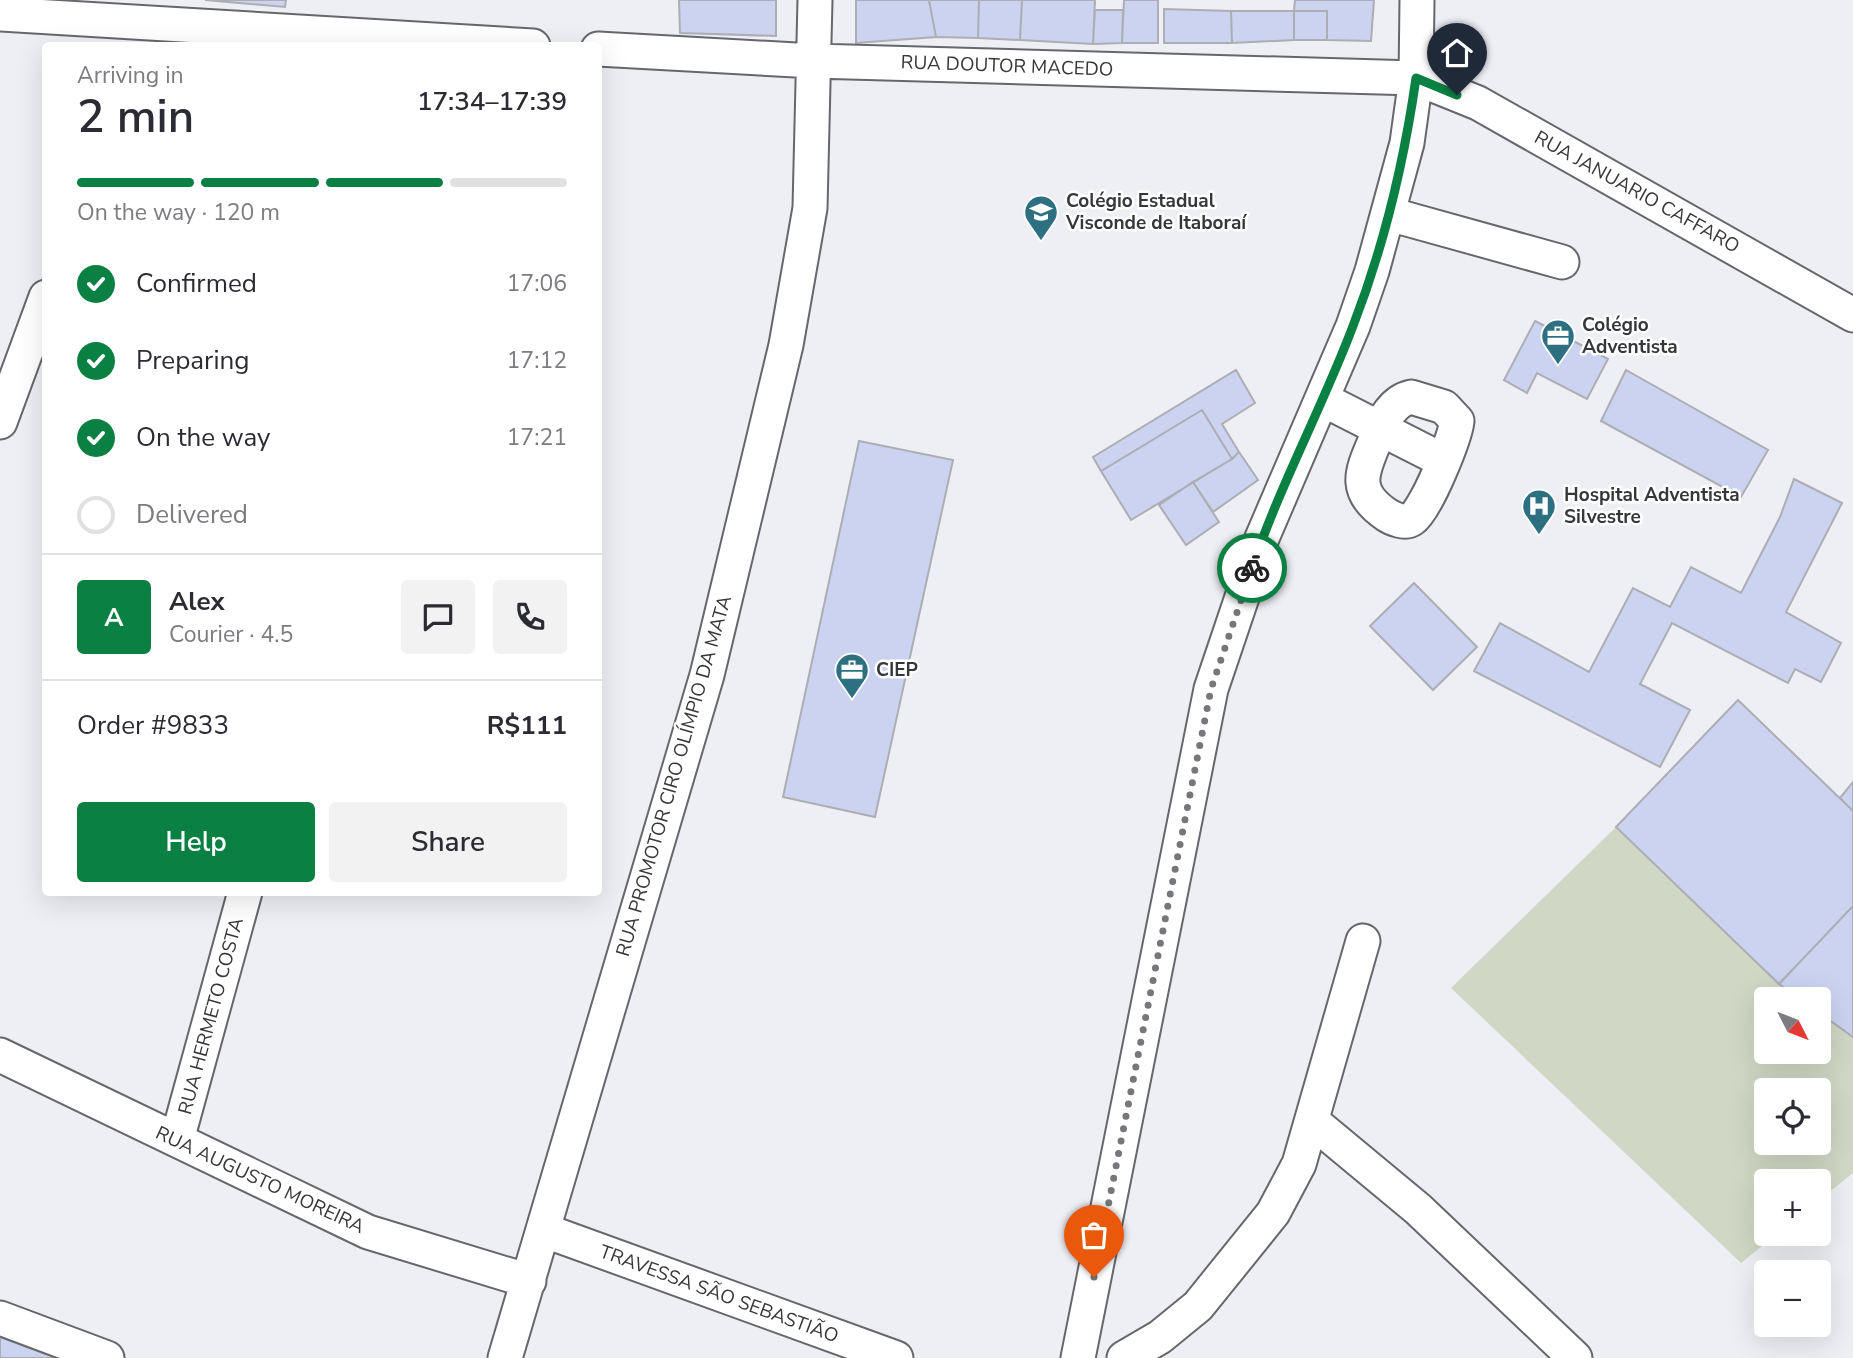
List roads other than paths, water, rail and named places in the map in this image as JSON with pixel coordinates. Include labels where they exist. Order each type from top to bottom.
[{"type":"street","name":"RUA PROMOTOR CIRO OLÍMPIO DA MATA","points":[[505,1358],[707,676],[786,345],[810,208],[815,0]]},
{"type":"street","points":[[1078,1358],[1211,689],[1262,538],[1353,327],[1389,214],[1407,143],[1416,78],[1417,0]]},
{"type":"street","points":[[0,14],[447,42]]},
{"type":"street","name":"RUA DOUTOR MACEDO","points":[[602,49],[814,61],[1416,78]]},
{"type":"street","name":"RUA JANUARIO CAFFARO","points":[[1416,78],[1478,103],[1853,315]]},
{"type":"street","points":[[1389,214],[1562,262]]},
{"type":"street","points":[[0,422],[42,308]]},
{"type":"street","points":[[1411,397],[1444,407],[1457,421],[1444,461],[1420,510],[1412,519],[1403,521],[1390,517],[1370,503],[1363,493],[1365,466],[1380,428],[1394,405],[1411,397]]},
{"type":"street","points":[[1322,399],[1444,461]]},
{"type":"street","name":"RUA HERMETO COSTA","points":[[177,1140],[245,896]]},
{"type":"street","points":[[1124,1358],[1160,1337],[1198,1306],[1273,1213],[1299,1164],[1363,941]]},
{"type":"street","name":"RUA AUGUSTO MOREIRA","points":[[0,1055],[368,1232],[529,1281]]},
{"type":"street","points":[[1312,1121],[1418,1209],[1575,1358]]},
{"type":"street","name":"TRAVESSA SÃO SEBASTIÃO","points":[[543,1230],[896,1358]]},
{"type":"street","points":[[0,1318],[107,1358]]},
{"type":"place","name":"Colégio Estadual Visconde de Itaboraí","points":[[1041,242]]},
{"type":"place","name":"Colégio Adventista","points":[[1558,366]]},
{"type":"place","name":"Hospital Adventista Silvestre","points":[[1539,536]]},
{"type":"place","name":"CIEP","points":[[852,700]]}]
